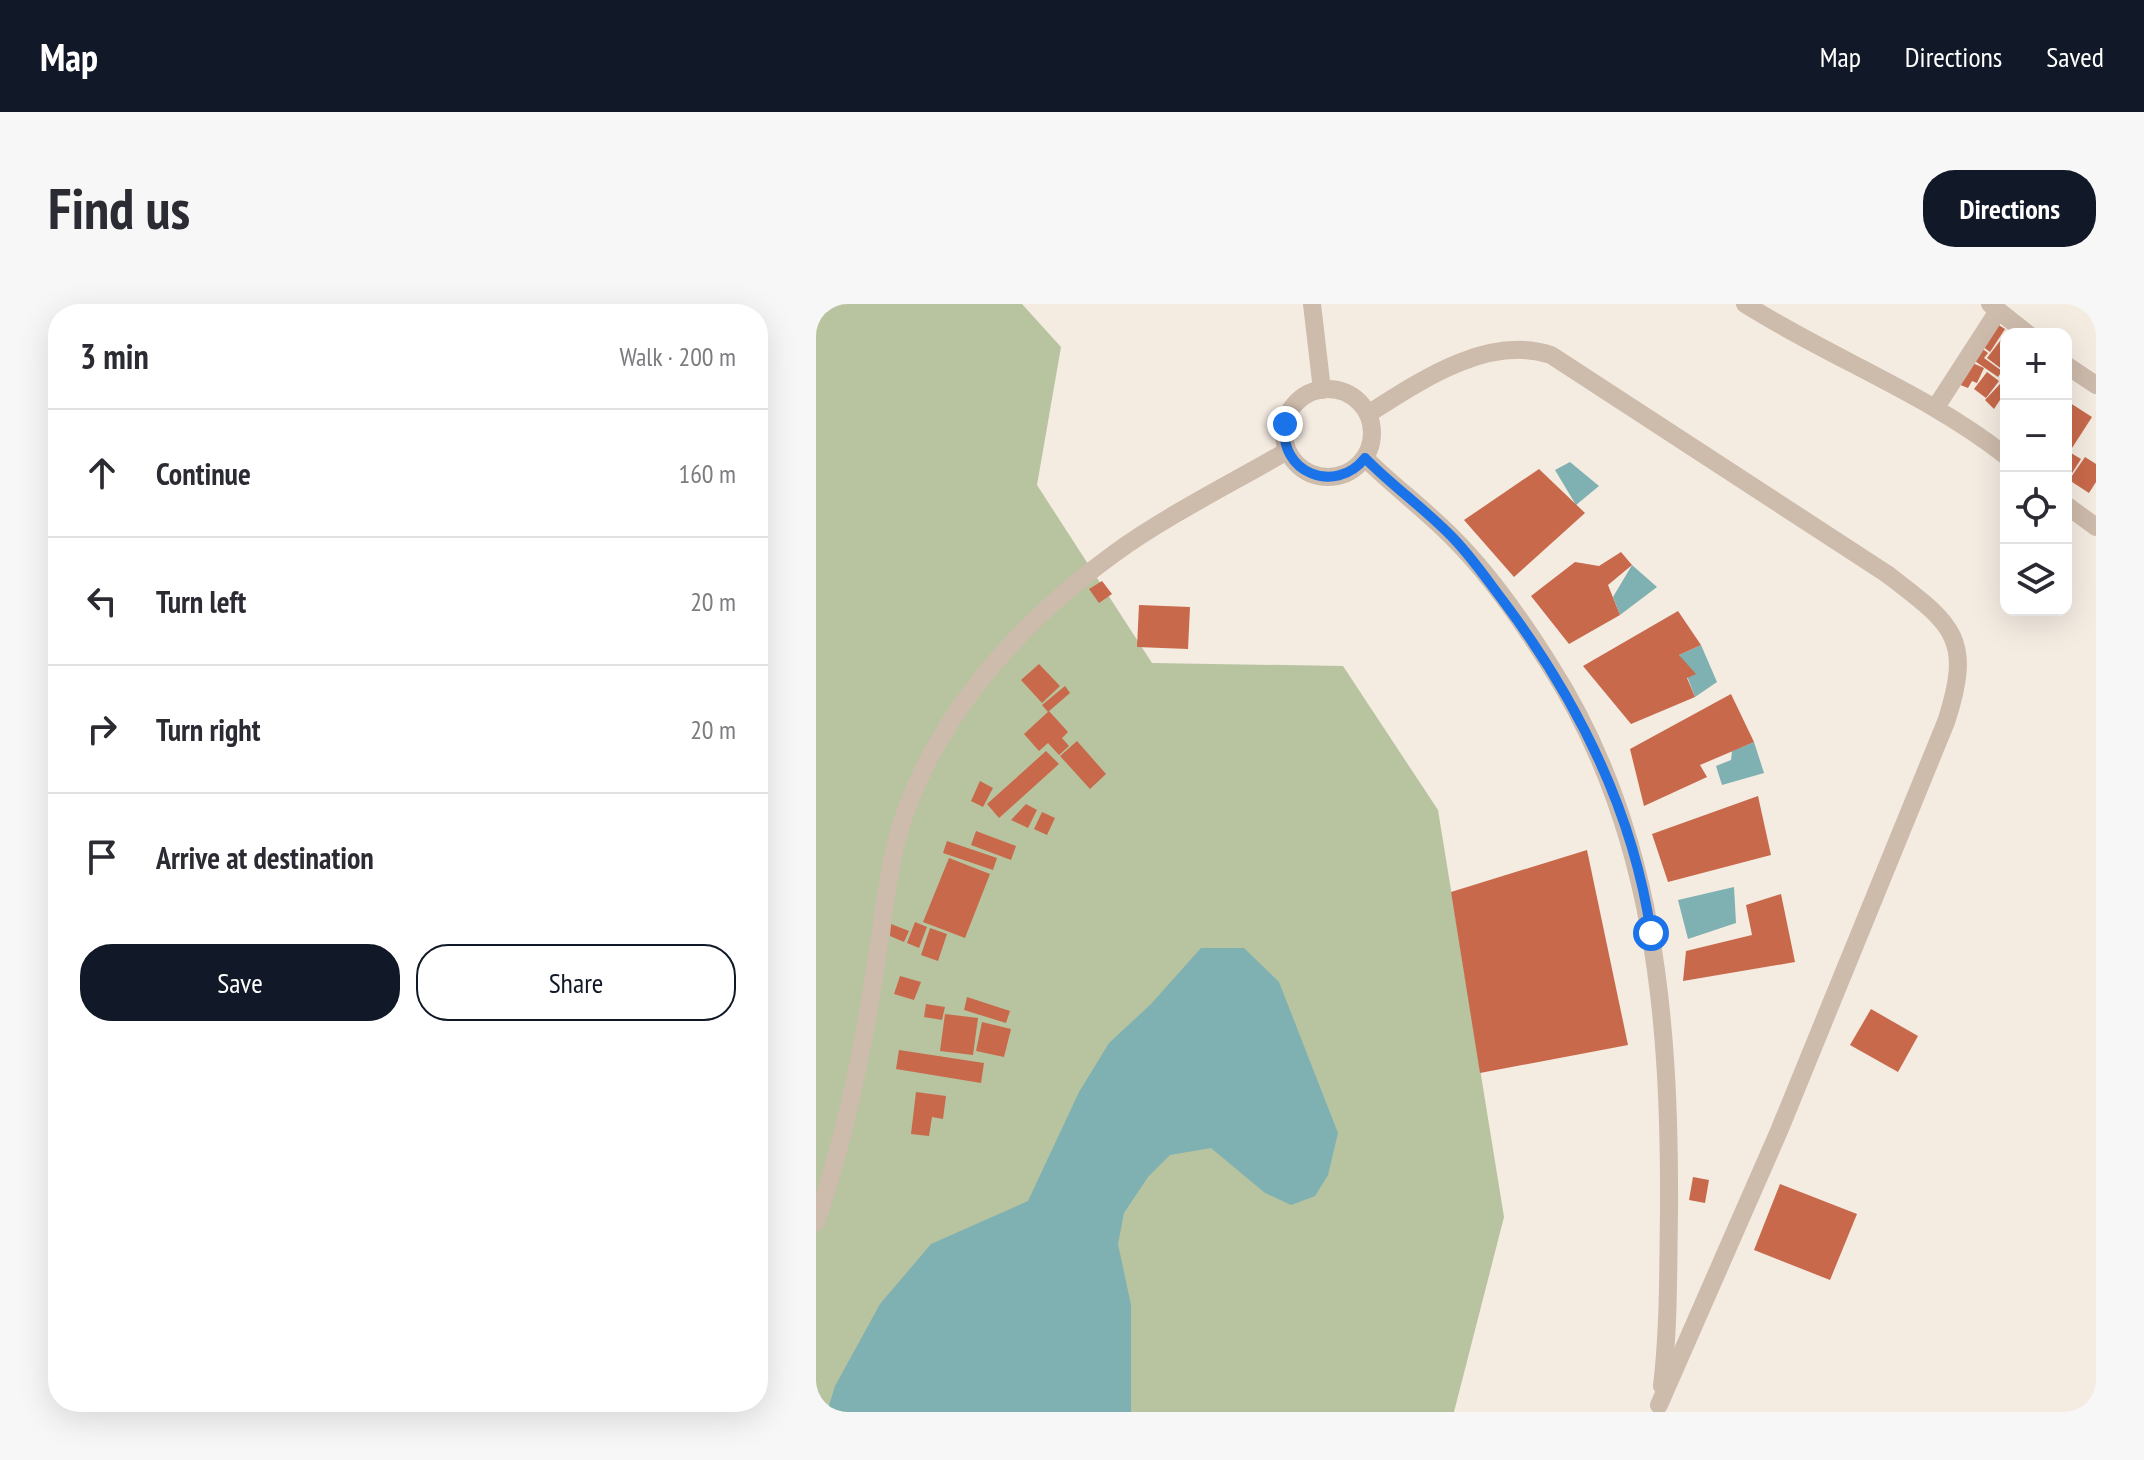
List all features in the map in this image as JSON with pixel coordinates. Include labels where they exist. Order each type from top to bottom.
[{"type":"street","points":[[1312,304],[1322,390]]},
{"type":"street","points":[[1745,304],[1818,348],[1936,407],[2000,452]]},
{"type":"street","points":[[1936,407],[1994,308],[2020,328]]},
{"type":"street","points":[[1368,414],[1441,373],[1503,349],[1531,349],[1551,355],[1887,574],[1930,608],[1948,627],[1957,647],[1960,666],[1946,722],[1761,1172],[1658,1408]]},
{"type":"street","points":[[2072,369],[2096,385]]},
{"type":"street","points":[[1322,390],[1349,395],[1368,414],[1372,438],[1365,458],[1347,473],[1324,478],[1303,470],[1287,451],[1284,427],[1292,408],[1302,397],[1322,390]]},
{"type":"street","points":[[816,1222],[844,1134],[896,843],[914,791],[943,734],[999,658],[1062,595],[1118,551],[1287,451]]},
{"type":"street","points":[[1365,458],[1456,541],[1531,636],[1572,702],[1615,794],[1627,828],[1647,905],[1665,1032],[1669,1295],[1658,1408]]},
{"type":"street","points":[[2072,509],[2096,527]]},
{"type":"green space","points":[[816,304],[1022,304],[1061,347],[1037,485],[1152,663],[1343,666],[1438,810],[1504,1217],[1454,1412],[816,1412]]},
{"type":"water","points":[[1570,462],[1599,486],[1576,505],[1555,470]]},
{"type":"water","points":[[1632,565],[1657,587],[1620,615],[1613,597]]},
{"type":"water","points":[[1701,645],[1717,682],[1695,697],[1679,655]]},
{"type":"water","points":[[1754,742],[1764,773],[1722,785],[1716,766],[1731,760],[1732,751]]},
{"type":"water","points":[[1734,887],[1736,923],[1688,939],[1678,900]]},
{"type":"water","points":[[1201,948],[1244,948],[1279,982],[1338,1133],[1328,1175],[1315,1196],[1291,1205],[1265,1193],[1211,1148],[1170,1155],[1148,1177],[1124,1213],[1118,1244],[1131,1305],[1131,1412],[827,1412],[835,1386],[880,1304],[931,1244],[1028,1201],[1079,1092],[1109,1043],[1151,1004]]},
{"type":"building","points":[[1997,324],[2003,328],[2000,328],[2000,337],[1990,352],[1982,346]]},
{"type":"building","points":[[2000,341],[2000,368],[1987,358]]},
{"type":"building","points":[[1980,347],[1988,353],[1984,358],[2000,370],[2000,374],[1998,377],[1972,359]]},
{"type":"building","points":[[1968,361],[1984,368],[1977,383],[1972,381],[1968,388],[1958,384]]},
{"type":"building","points":[[1987,372],[1999,381],[1986,398],[1974,389]]},
{"type":"building","points":[[2000,384],[2000,400],[1994,409],[1985,400]]},
{"type":"building","points":[[2072,404],[2092,417],[2072,448]]},
{"type":"building","points":[[2072,454],[2081,459],[2072,473]]},
{"type":"building","points":[[2085,457],[2096,464],[2096,482],[2089,493],[2072,482],[2072,476]]},
{"type":"building","points":[[1539,469],[1585,513],[1514,577],[1464,520]]},
{"type":"building","points":[[1621,552],[1632,565],[1608,585],[1620,615],[1569,644],[1531,596],[1575,562],[1599,566]]},
{"type":"building","points":[[1102,581],[1112,594],[1099,603],[1089,589]]},
{"type":"building","points":[[1139,605],[1190,607],[1188,649],[1137,647]]},
{"type":"building","points":[[1678,611],[1701,645],[1679,655],[1696,674],[1687,678],[1695,697],[1631,724],[1583,666]]},
{"type":"building","points":[[1039,664],[1060,686],[1042,703],[1021,680]]},
{"type":"building","points":[[1065,686],[1070,693],[1048,712],[1042,705]]},
{"type":"building","points":[[1731,694],[1754,742],[1700,765],[1707,777],[1644,806],[1630,749]]},
{"type":"building","points":[[1049,711],[1068,732],[1062,738],[1069,746],[1059,755],[1048,743],[1039,751],[1024,734]]},
{"type":"building","points":[[1077,741],[1106,774],[1090,789],[1060,756]]},
{"type":"building","points":[[1046,751],[1059,764],[999,818],[987,804]]},
{"type":"building","points":[[980,781],[993,788],[983,807],[971,801]]},
{"type":"building","points":[[1758,796],[1771,855],[1668,882],[1652,834]]},
{"type":"building","points":[[1026,804],[1037,810],[1028,828],[1011,820]]},
{"type":"building","points":[[1042,812],[1055,818],[1047,835],[1034,829]]},
{"type":"building","points":[[976,831],[1016,846],[1011,860],[971,845]]},
{"type":"building","points":[[947,841],[997,858],[993,870],[943,853]]},
{"type":"building","points":[[1587,850],[1628,1045],[1480,1073],[1451,892]]},
{"type":"building","points":[[949,858],[990,874],[965,938],[923,922]]},
{"type":"building","points":[[1781,894],[1795,962],[1683,981],[1686,951],[1752,935],[1746,905]]},
{"type":"building","points":[[915,922],[927,927],[919,948],[907,943]]},
{"type":"building","points":[[891,924],[909,931],[904,942],[890,936]]},
{"type":"building","points":[[930,928],[947,934],[938,961],[921,955]]},
{"type":"building","points":[[900,976],[921,982],[914,1000],[894,994]]},
{"type":"building","points":[[967,997],[1010,1011],[1006,1023],[964,1010]]},
{"type":"building","points":[[926,1004],[945,1007],[942,1020],[924,1017]]},
{"type":"building","points":[[1871,1009],[1918,1036],[1898,1072],[1850,1045]]},
{"type":"building","points":[[945,1014],[978,1018],[973,1055],[940,1051]]},
{"type":"building","points":[[982,1022],[1011,1029],[1004,1057],[976,1051]]},
{"type":"building","points":[[899,1050],[984,1063],[981,1083],[896,1069]]},
{"type":"building","points":[[916,1092],[946,1096],[943,1119],[932,1117],[929,1136],[911,1134]]},
{"type":"building","points":[[1693,1177],[1709,1180],[1705,1203],[1689,1200]]},
{"type":"building","points":[[1780,1184],[1857,1214],[1830,1280],[1754,1250]]},
{"type":"route","points":[[1285,424],[1284,439],[1288,453],[1297,466],[1315,476],[1338,476],[1353,470],[1365,458],[1456,541],[1531,636],[1572,702],[1615,794],[1642,881],[1651,933]]}]
